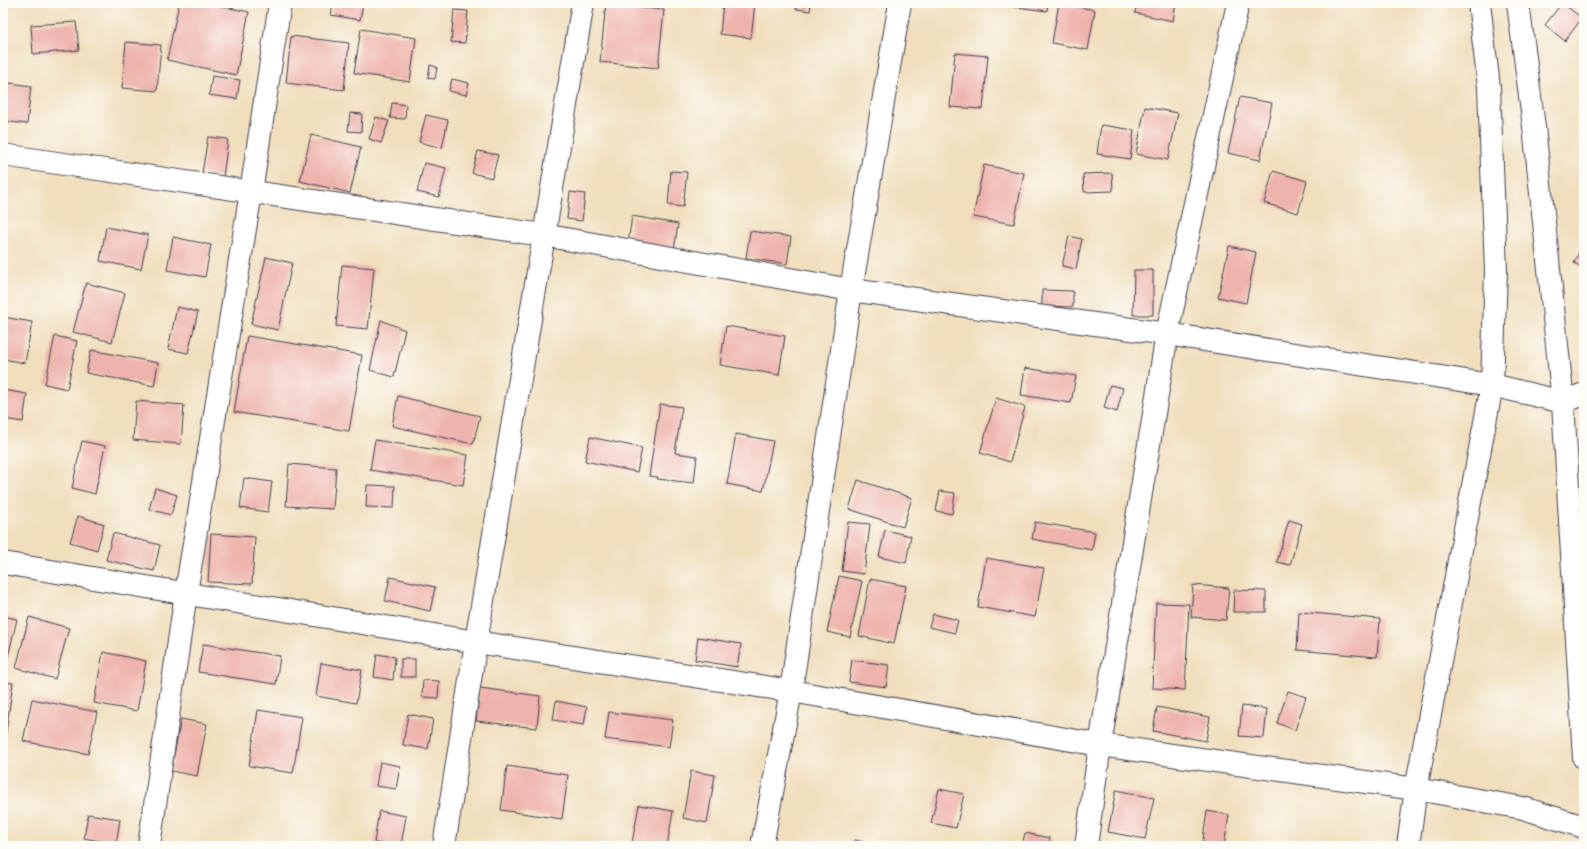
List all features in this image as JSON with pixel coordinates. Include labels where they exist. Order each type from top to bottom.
[{"type":"street","points":[[148,846],[186,593],[280,3]]},
{"type":"street","points":[[444,846],[543,235],[583,3]]},
{"type":"street","points":[[762,846],[791,690],[851,290],[900,3]]},
{"type":"street","points":[[1086,846],[1100,745],[1167,334],[1238,3]]},
{"type":"street","points":[[1408,846],[1416,789],[1492,385],[1496,271],[1489,87],[1479,3]]},
{"type":"street","points":[[1518,3],[1534,127],[1563,402],[1584,758]]},
{"type":"street","points":[[3,155],[543,235],[851,290],[1167,334],[1492,385],[1563,402],[1584,394]]},
{"type":"street","points":[[3,563],[476,642],[791,690],[1100,745],[1416,789],[1523,808],[1584,827]]},
{"type":"building","points":[[179,3],[206,3],[249,12],[236,75],[167,60]]},
{"type":"building","points":[[333,3],[363,4],[360,20],[331,15]]},
{"type":"building","points":[[723,3],[755,3],[751,38],[720,34]]},
{"type":"building","points":[[797,3],[811,3],[810,11],[796,9]]},
{"type":"building","points":[[986,3],[1048,3],[1047,11]]},
{"type":"building","points":[[1059,3],[1095,10],[1088,50],[1052,43]]},
{"type":"building","points":[[1137,3],[1176,3],[1173,21],[1135,13]]},
{"type":"building","points":[[1562,3],[1582,18],[1565,41],[1545,25]]},
{"type":"building","points":[[606,4],[664,10],[658,68],[600,62]]},
{"type":"building","points":[[454,10],[468,11],[465,43],[451,42]]},
{"type":"building","points":[[76,22],[79,50],[33,54],[31,25]]},
{"type":"building","points":[[361,29],[416,38],[410,82],[354,73]]},
{"type":"building","points":[[291,36],[349,43],[344,90],[286,83]]},
{"type":"building","points":[[126,42],[161,45],[157,91],[122,88]]},
{"type":"building","points":[[955,53],[988,56],[983,109],[950,107]]},
{"type":"building","points":[[430,65],[437,67],[435,79],[428,78]]},
{"type":"building","points":[[212,76],[240,80],[237,99],[209,95]]},
{"type":"building","points":[[452,79],[469,83],[466,95],[449,91]]},
{"type":"building","points":[[3,82],[31,86],[27,124],[3,121]]},
{"type":"building","points":[[1240,97],[1272,103],[1260,160],[1228,153]]},
{"type":"building","points":[[392,103],[406,105],[405,119],[390,118]]},
{"type":"building","points":[[1145,107],[1178,113],[1168,160],[1136,154]]},
{"type":"building","points":[[350,113],[362,114],[361,132],[348,131]]},
{"type":"building","points":[[426,115],[448,120],[442,148],[419,142]]},
{"type":"building","points":[[376,117],[389,121],[381,143],[369,139]]},
{"type":"building","points":[[1101,125],[1134,130],[1130,159],[1097,154]]},
{"type":"building","points":[[311,135],[361,147],[350,193],[300,181]]},
{"type":"building","points":[[208,137],[228,139],[223,177],[202,173]]},
{"type":"building","points":[[478,151],[498,155],[492,178],[472,173]]},
{"type":"building","points":[[424,163],[446,168],[439,197],[417,192]]},
{"type":"building","points":[[984,165],[1024,173],[1014,224],[973,217]]},
{"type":"building","points":[[671,171],[687,172],[683,207],[668,205]]},
{"type":"building","points":[[1273,171],[1307,181],[1298,213],[1264,203]]},
{"type":"building","points":[[1112,173],[1113,191],[1084,192],[1083,174]]},
{"type":"building","points":[[570,192],[585,194],[582,221],[567,219]]},
{"type":"building","points":[[632,216],[678,224],[674,251],[628,244]]},
{"type":"building","points":[[106,227],[148,235],[141,269],[100,261]]},
{"type":"building","points":[[750,231],[791,237],[787,264],[746,258]]},
{"type":"building","points":[[1069,236],[1082,239],[1076,269],[1062,266]]},
{"type":"building","points":[[173,237],[211,245],[205,277],[167,270]]},
{"type":"building","points":[[1584,243],[1584,268],[1574,263]]},
{"type":"building","points":[[1229,246],[1256,252],[1246,303],[1218,297]]},
{"type":"building","points":[[266,257],[292,263],[278,330],[251,324]]},
{"type":"building","points":[[342,265],[374,268],[368,329],[336,326]]},
{"type":"building","points":[[1134,270],[1153,270],[1153,315],[1133,315]]},
{"type":"building","points":[[86,283],[125,293],[112,342],[73,332]]},
{"type":"building","points":[[1042,290],[1073,291],[1073,307],[1042,306]]},
{"type":"building","points":[[177,307],[198,312],[188,353],[168,349]]},
{"type":"building","points":[[3,317],[32,322],[25,363],[3,359]]},
{"type":"building","points":[[381,320],[405,330],[394,377],[370,370]]},
{"type":"building","points":[[726,326],[785,336],[779,375],[720,365]]},
{"type":"building","points":[[55,336],[77,341],[67,389],[45,384]]},
{"type":"building","points":[[247,336],[362,355],[349,431],[234,412]]},
{"type":"building","points":[[91,350],[158,363],[154,386],[86,373]]},
{"type":"building","points":[[1025,368],[1076,376],[1071,403],[1021,395]]},
{"type":"building","points":[[1110,385],[1123,388],[1117,412],[1104,408]]},
{"type":"building","points":[[3,390],[27,394],[23,422],[3,419]]},
{"type":"building","points":[[398,396],[480,416],[473,444],[392,426]]},
{"type":"building","points":[[996,398],[1025,407],[1010,462],[980,453]]},
{"type":"building","points":[[136,401],[184,405],[181,444],[133,440]]},
{"type":"building","points":[[660,404],[682,407],[675,453],[697,456],[694,483],[657,479],[658,477],[649,476]]},
{"type":"building","points":[[736,434],[773,441],[763,491],[727,484]]},
{"type":"building","points":[[590,437],[642,448],[637,472],[585,461]]},
{"type":"building","points":[[375,440],[468,455],[463,485],[370,470]]},
{"type":"building","points":[[82,441],[105,446],[95,494],[72,488]]},
{"type":"building","points":[[289,464],[336,468],[333,509],[286,506]]},
{"type":"building","points":[[244,478],[272,482],[268,512],[240,508]]},
{"type":"building","points":[[858,480],[912,498],[903,527],[849,509]]},
{"type":"building","points":[[367,485],[395,486],[394,508],[366,507]]},
{"type":"building","points":[[155,488],[177,495],[171,515],[149,509]]},
{"type":"building","points":[[940,491],[955,493],[952,514],[936,511]]},
{"type":"building","points":[[78,516],[104,524],[97,550],[70,542]]},
{"type":"building","points":[[1289,520],[1302,524],[1290,565],[1277,562]]},
{"type":"building","points":[[848,522],[870,524],[864,574],[842,571]]},
{"type":"building","points":[[1035,522],[1095,532],[1092,550],[1032,539]]},
{"type":"building","points":[[885,530],[911,536],[906,563],[879,557]]},
{"type":"building","points":[[113,533],[160,545],[154,571],[106,560]]},
{"type":"building","points":[[211,534],[255,537],[252,584],[208,582]]},
{"type":"building","points":[[986,558],[1044,568],[1035,617],[978,607]]},
{"type":"building","points":[[839,576],[862,581],[850,637],[827,632]]},
{"type":"building","points":[[390,577],[435,587],[430,611],[385,601]]},
{"type":"building","points":[[870,579],[906,586],[894,644],[859,636]]},
{"type":"building","points":[[1193,585],[1229,588],[1226,620],[1191,617]]},
{"type":"building","points":[[1234,590],[1266,591],[1266,612],[1233,612]]},
{"type":"building","points":[[1156,603],[1189,604],[1185,690],[1152,688]]},
{"type":"building","points":[[1299,612],[1380,619],[1377,657],[1297,650]]},
{"type":"building","points":[[933,614],[958,620],[955,633],[929,627]]},
{"type":"building","points":[[3,616],[17,619],[8,657],[3,656]]},
{"type":"building","points":[[29,617],[69,628],[55,679],[16,668]]},
{"type":"building","points":[[698,637],[741,644],[737,667],[695,660]]},
{"type":"building","points":[[203,644],[280,656],[276,684],[198,672]]},
{"type":"building","points":[[103,652],[146,661],[137,711],[94,703]]},
{"type":"building","points":[[377,654],[395,657],[393,680],[374,677]]},
{"type":"building","points":[[401,659],[415,659],[415,677],[401,677]]},
{"type":"building","points":[[852,660],[889,665],[886,687],[849,682]]},
{"type":"building","points":[[321,663],[362,670],[356,703],[316,696]]},
{"type":"building","points":[[423,680],[439,681],[438,698],[422,697]]},
{"type":"building","points":[[3,682],[13,683],[5,739],[3,738]]},
{"type":"building","points":[[480,688],[540,696],[537,728],[476,721]]},
{"type":"building","points":[[1288,691],[1306,697],[1295,730],[1277,723]]},
{"type":"building","points":[[32,699],[97,712],[88,754],[23,741]]},
{"type":"building","points":[[556,701],[587,707],[584,725],[553,720]]},
{"type":"building","points":[[1242,706],[1267,709],[1264,738],[1239,736]]},
{"type":"building","points":[[1157,707],[1210,717],[1206,741],[1153,731]]},
{"type":"building","points":[[258,710],[302,717],[293,773],[249,766]]},
{"type":"building","points":[[609,712],[673,720],[669,747],[605,739]]},
{"type":"building","points":[[408,714],[433,719],[428,749],[403,745]]},
{"type":"building","points":[[181,719],[207,724],[197,776],[171,771]]},
{"type":"building","points":[[380,762],[400,766],[396,789],[376,786]]},
{"type":"building","points":[[507,766],[568,775],[562,819],[501,810]]},
{"type":"building","points":[[691,771],[715,775],[707,823],[683,818]]},
{"type":"building","points":[[939,789],[964,794],[956,828],[931,823]]},
{"type":"building","points":[[1116,790],[1154,798],[1145,839],[1108,832]]},
{"type":"building","points":[[639,805],[673,811],[667,846],[651,846],[632,843]]},
{"type":"building","points":[[379,811],[406,816],[401,846],[374,843]]},
{"type":"building","points":[[1207,811],[1229,815],[1224,846],[1202,846]]},
{"type":"building","points":[[88,814],[120,819],[116,844],[84,838]]},
{"type":"building","points":[[1025,833],[1050,838],[1049,846],[1022,846]]},
{"type":"building","points":[[855,840],[876,846],[853,846]]}]
